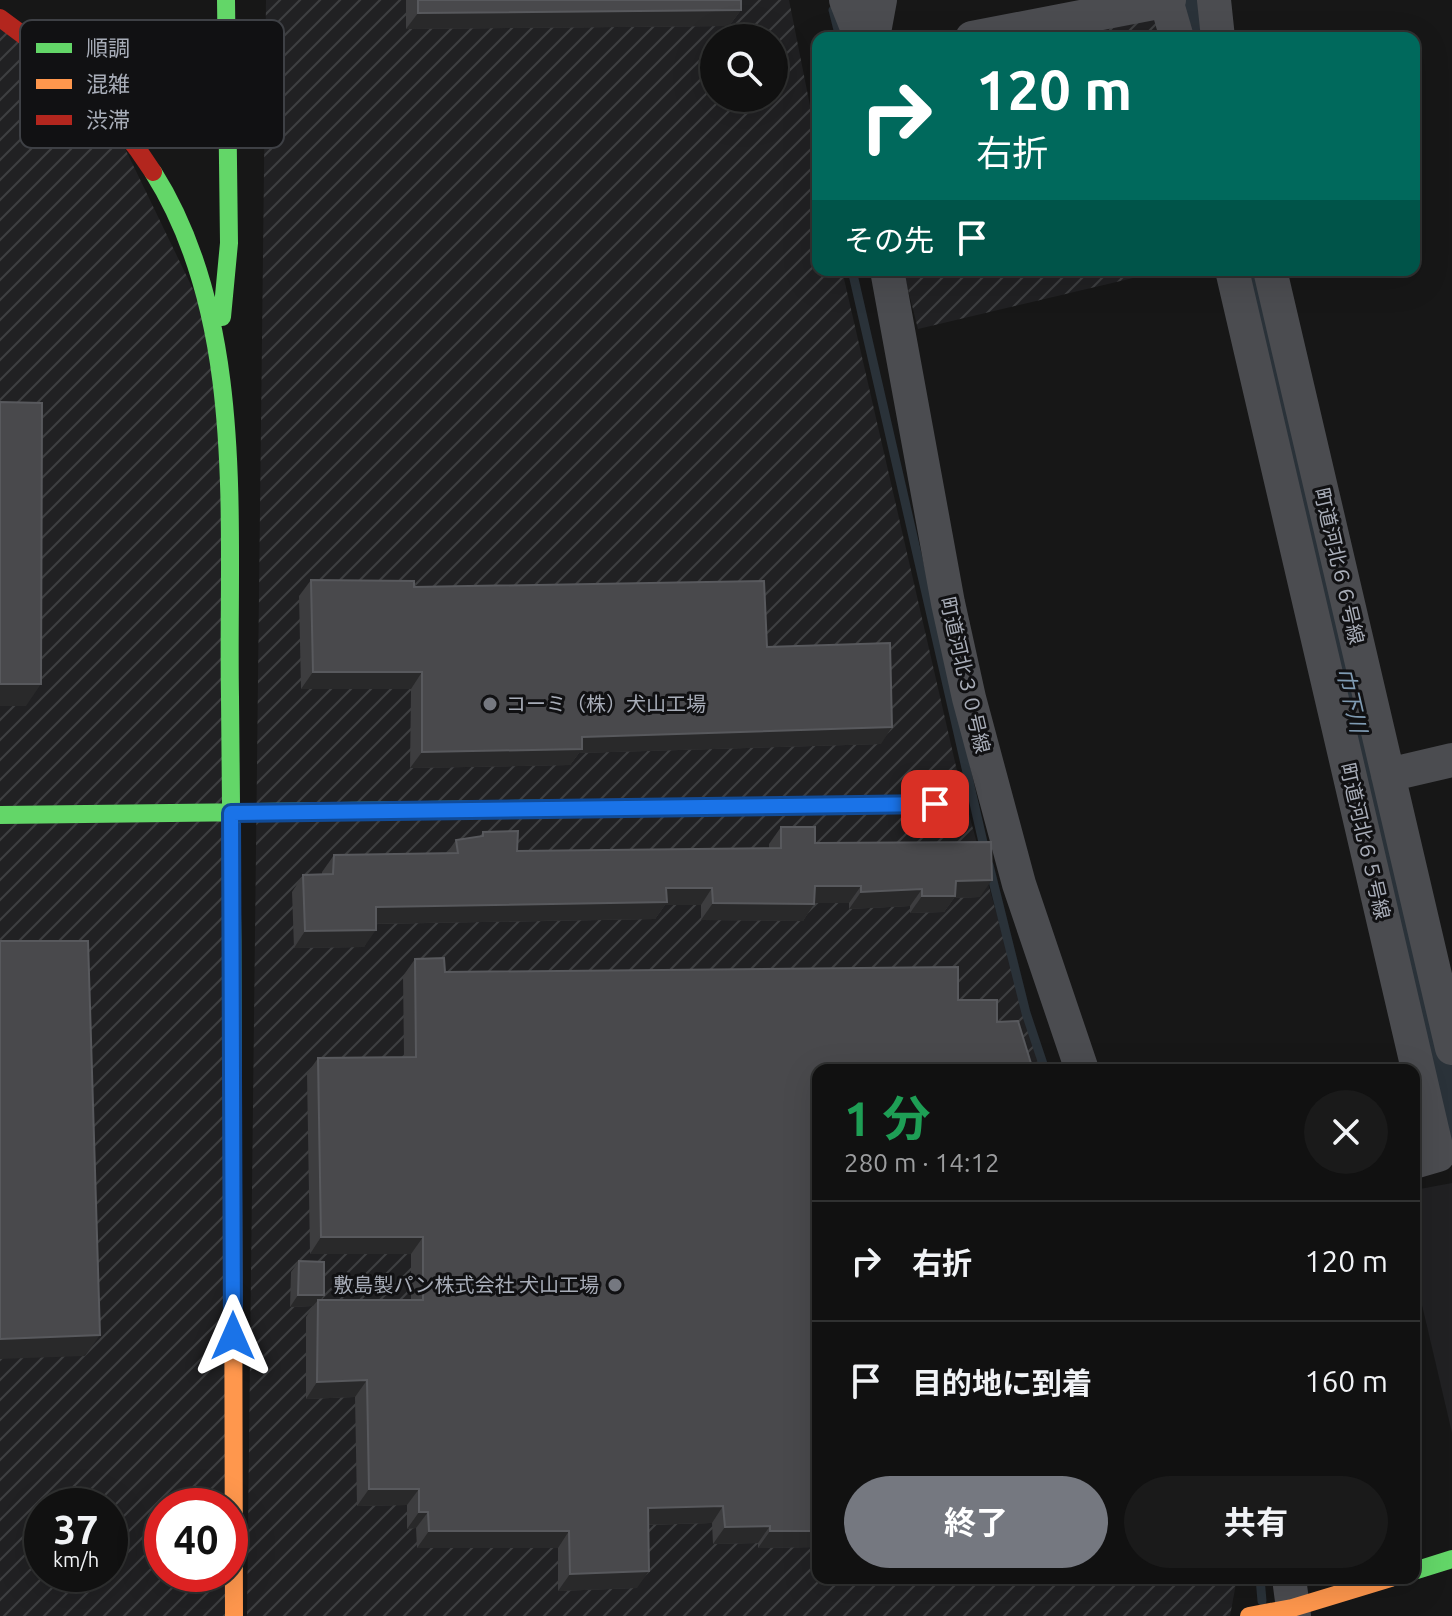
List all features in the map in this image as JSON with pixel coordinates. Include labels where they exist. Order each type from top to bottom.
[{"type":"street","points":[[226,0],[226,20]]},
{"type":"street","points":[[846,0],[859,32]]},
{"type":"street","points":[[874,32],[880,0]]},
{"type":"street","points":[[985,32],[1025,14],[1168,0],[1176,32]]},
{"type":"street","points":[[1214,0],[1217,32]]},
{"type":"street","points":[[0,18],[20,34]]},
{"type":"street","points":[[134,148],[164,191],[196,260],[219,343],[226,415],[234,1616]]},
{"type":"street","points":[[219,343],[229,243],[228,148]]},
{"type":"street","name":"町道河北３０号線","points":[[888,276],[969,698],[1019,884],[1080,1064]]},
{"type":"street","name":"町道河北６５号線","points":[[1233,276],[1417,1064]]},
{"type":"street","name":"町道河北６６号線","points":[[1271,276],[1452,1048]]},
{"type":"street","points":[[1388,775],[1452,760]]},
{"type":"street","points":[[0,815],[935,804]]},
{"type":"street","name":"町道河北６５号線","points":[[1420,1078],[1438,1155],[1420,1160]]},
{"type":"street","points":[[1420,1182],[1452,1174]]},
{"type":"street","points":[[1420,1569],[1452,1559]]},
{"type":"street","points":[[1249,1616],[1292,1601],[1365,1584]]},
{"type":"shaded area","points":[[266,0],[789,0],[812,116],[812,276],[843,276],[958,775],[1038,1064],[812,1064],[812,1584],[1236,1584],[1230,1616],[247,1616],[264,148],[284,148],[284,20],[266,20]]},
{"type":"shaded area","points":[[1156,12],[1162,32],[1053,32]]},
{"type":"shaded area","points":[[0,18],[20,35],[20,148],[125,148],[219,343],[232,1488],[144,1488],[144,1592],[234,1592],[234,1616],[0,1616]]},
{"type":"shaded area","points":[[905,276],[1142,276],[918,329]]},
{"type":"shaded area","points":[[1452,1183],[1452,1433],[1420,1297],[1420,1189]]},
{"type":"building","points":[[418,0],[741,0],[741,10],[418,13]]},
{"type":"building","points":[[0,402],[42,403],[41,684],[0,684]]},
{"type":"building","points":[[311,580],[414,581],[414,587],[764,581],[767,647],[890,643],[892,727],[582,737],[582,749],[422,752],[422,672],[313,672]]},
{"type":"building","points":[[781,827],[815,827],[815,843],[991,842],[992,880],[956,881],[955,896],[922,896],[922,889],[861,892],[861,886],[815,886],[814,904],[713,903],[712,888],[666,888],[667,902],[376,907],[376,930],[305,931],[303,875],[333,874],[334,855],[458,853],[456,840],[483,836],[483,832],[518,831],[517,851],[781,848]]},
{"type":"building","points":[[0,941],[88,941],[100,1335],[0,1339]]},
{"type":"building","name":"敷島製パン株式会社 犬山工場","points":[[444,958],[445,972],[958,967],[958,1000],[997,1000],[997,1022],[1018,1021],[1031,1064],[812,1064],[812,1531],[770,1531],[770,1526],[725,1527],[723,1506],[648,1508],[649,1571],[570,1574],[569,1531],[429,1531],[428,1512],[419,1512],[419,1489],[369,1489],[367,1380],[317,1382],[318,1300],[423,1300],[423,1237],[321,1237],[318,1058],[416,1057],[415,959]]},
{"type":"building","points":[[299,1261],[324,1262],[324,1295],[298,1295]]},
{"type":"waterway","name":"巾下川","points":[[1189,0],[1197,32]]},
{"type":"waterway","points":[[833,10],[838,32]]},
{"type":"waterway","points":[[853,276],[985,851]]},
{"type":"waterway","name":"巾下川","points":[[1252,276],[1452,1131]]},
{"type":"waterway","points":[[989,865],[1026,1013],[1043,1064]]},
{"type":"waterway","points":[[1261,1584],[1262,1601]]},
{"type":"traffic: fast","points":[[226,0],[226,20]]},
{"type":"traffic: fast","points":[[222,317],[229,243],[228,148]]},
{"type":"traffic: fast","points":[[153,172],[183,231],[205,293],[218,359],[226,427],[230,564],[233,1182]]},
{"type":"traffic: fast","points":[[0,815],[600,808]]},
{"type":"traffic: fast","points":[[1420,1569],[1452,1559]]},
{"type":"traffic: slow","points":[[233,1182],[234,1616]]},
{"type":"traffic: slow","points":[[1249,1616],[1292,1608],[1371,1584]]},
{"type":"traffic: jam","points":[[0,18],[20,33]]},
{"type":"traffic: jam","points":[[136,148],[153,172]]},
{"type":"traffic: jam","points":[[600,808],[935,804]]},
{"type":"place","name":"コーミ（株）犬山工場","points":[[490,704]]},
{"type":"place","name":"敷島製パン株式会社 犬山工場","points":[[615,1285]]},
{"type":"route","points":[[233,1336],[231,813],[935,804]]}]
